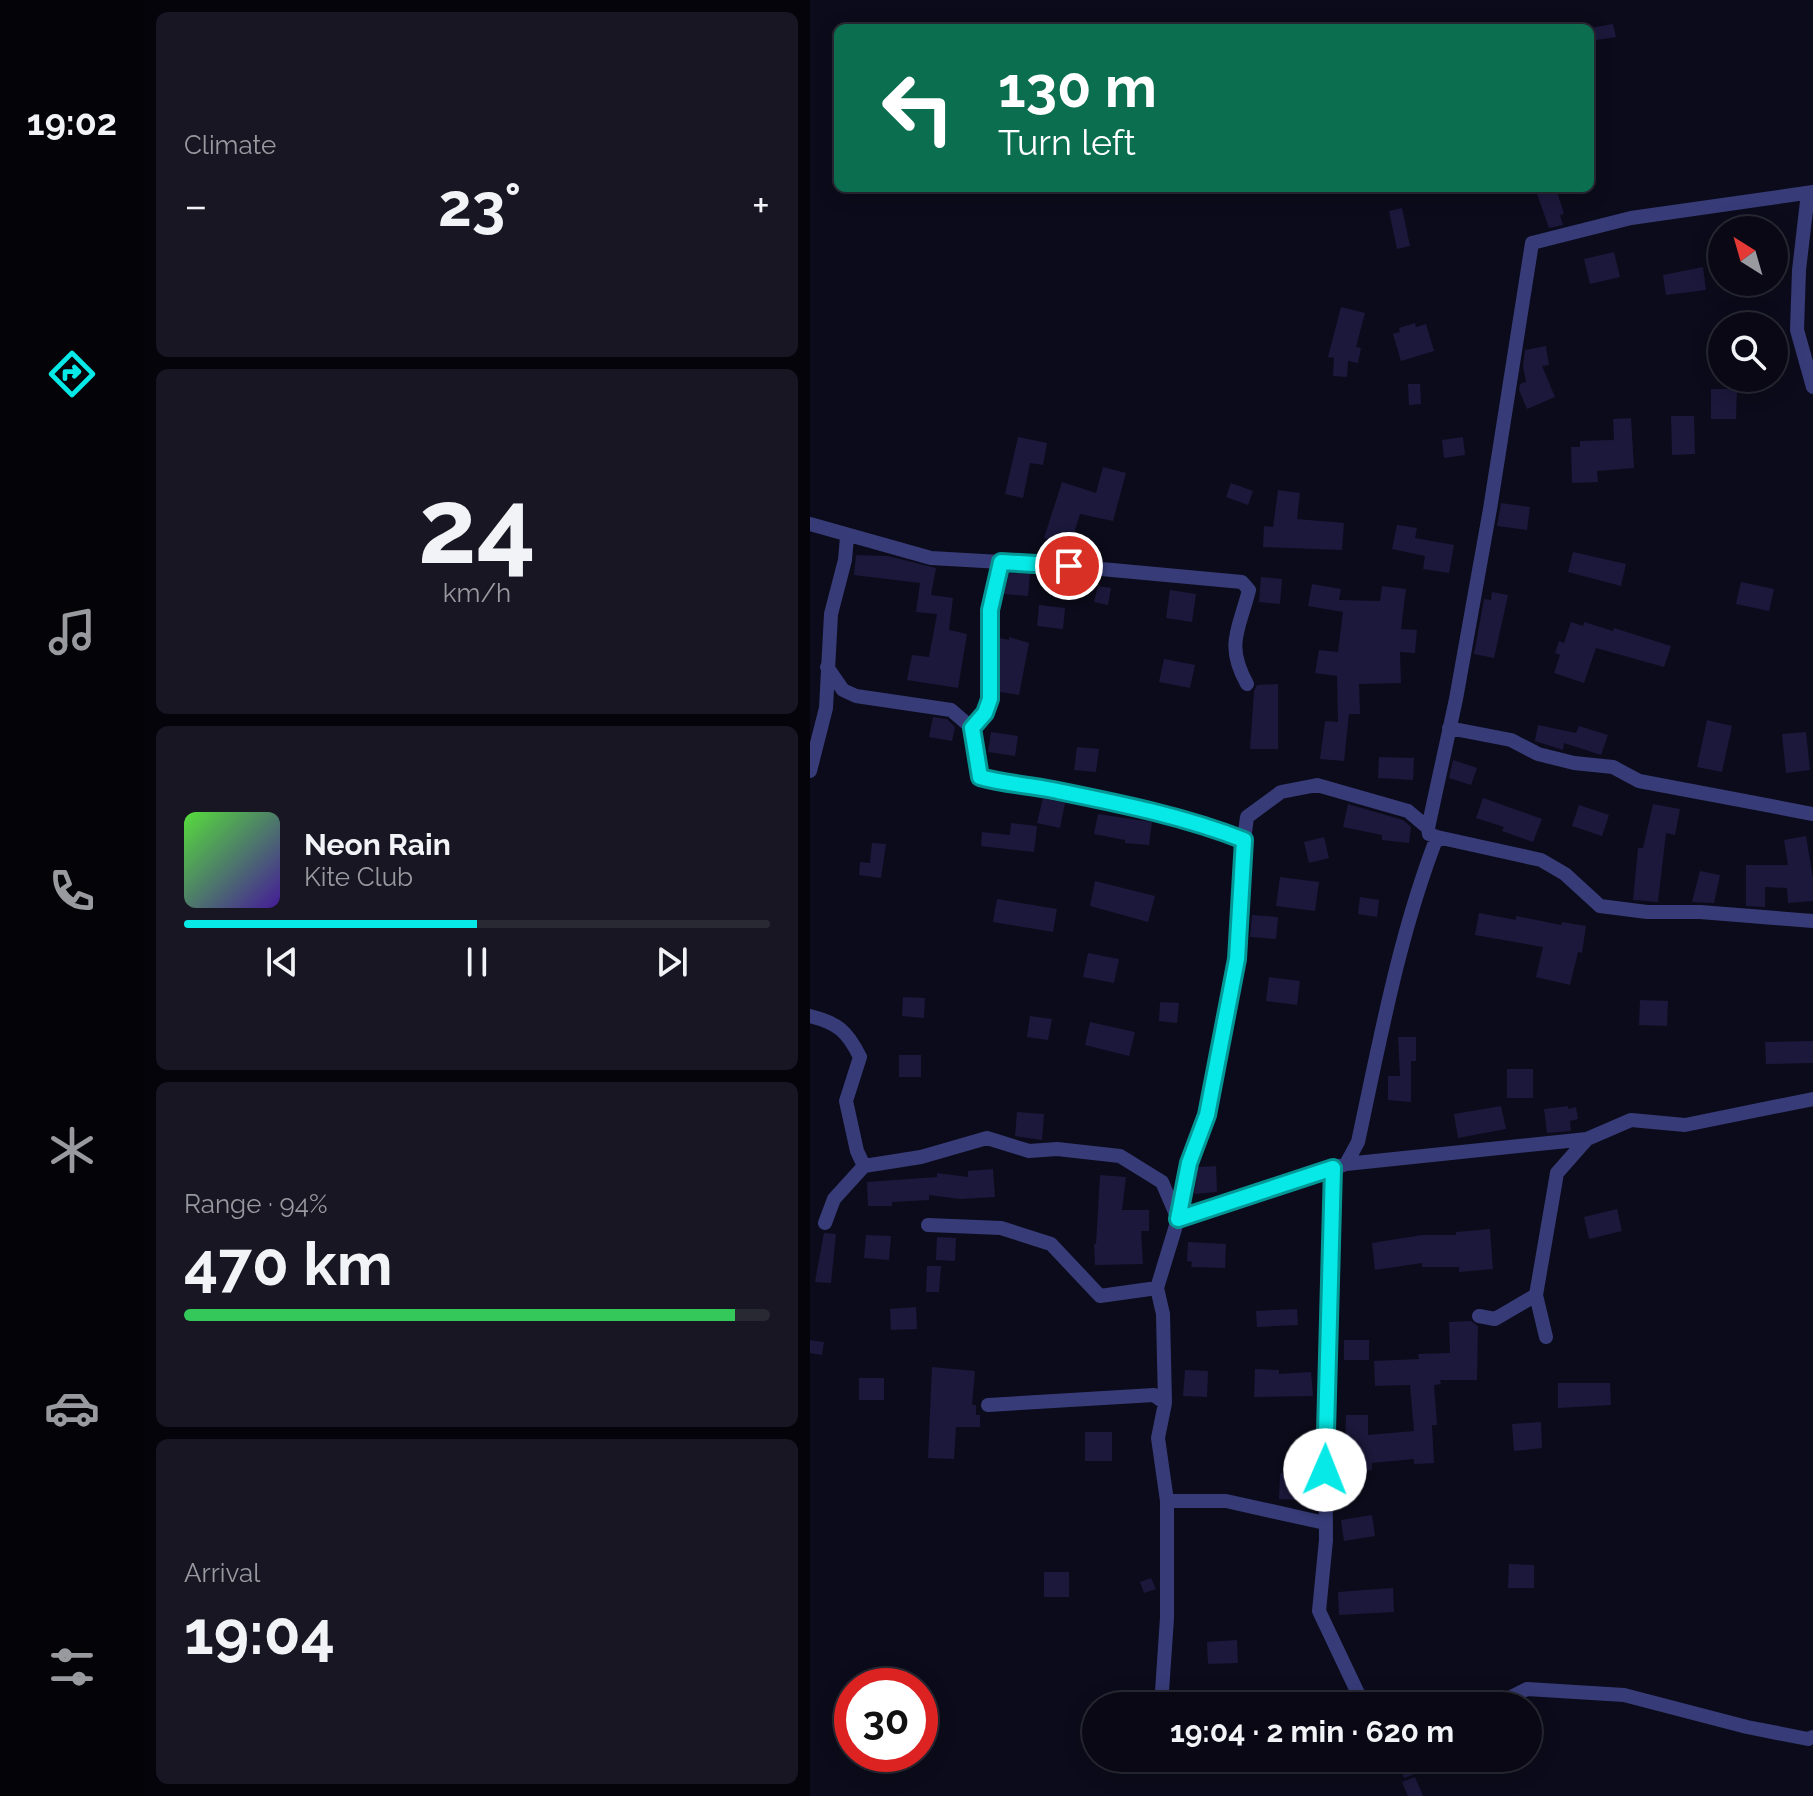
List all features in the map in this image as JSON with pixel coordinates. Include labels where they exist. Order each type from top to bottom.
[{"type":"street","points":[[1357,1692],[1319,1611],[1325,1523],[1325,1383],[1339,1166],[1358,1142],[1390,993],[1426,863],[1490,509],[1532,243],[1631,218],[1811,193],[1799,270],[1797,330],[1813,387]]},
{"type":"street","points":[[810,524],[847,537],[931,558],[1242,582],[1249,590],[1233,642],[1238,667],[1247,684]]},
{"type":"street","points":[[810,771],[826,708],[831,614],[845,560],[847,537]]},
{"type":"street","points":[[972,728],[985,713],[990,699],[990,610],[1001,562]]},
{"type":"street","points":[[827,667],[843,690],[856,696],[951,710],[972,728],[980,777],[1013,786],[1049,789],[1157,812],[1244,840]]},
{"type":"street","points":[[826,708],[842,699],[856,696]]},
{"type":"street","points":[[1449,728],[1511,740],[1538,754],[1574,763],[1613,767],[1639,781],[1813,814]]},
{"type":"street","points":[[1162,1692],[1167,1618],[1167,1501],[1158,1438],[1165,1403],[1163,1314],[1157,1288],[1178,1219],[1189,1163],[1207,1115],[1237,959],[1247,817],[1281,792],[1317,785],[1408,811],[1432,832],[1541,860],[1565,874],[1600,906],[1647,912],[1700,912],[1813,921]]},
{"type":"street","points":[[810,1016],[830,1021],[850,1036],[860,1057],[846,1101],[857,1151],[864,1166]]},
{"type":"street","points":[[1178,1219],[1339,1166],[1587,1139],[1631,1120],[1685,1125],[1813,1099]]},
{"type":"street","points":[[825,1223],[834,1199],[864,1166],[921,1157],[987,1138],[1029,1151],[1057,1149],[1120,1156],[1162,1182],[1178,1219]]},
{"type":"street","points":[[1546,1337],[1536,1295],[1557,1173],[1587,1139]]},
{"type":"street","points":[[928,1225],[1001,1228],[1051,1244],[1100,1296],[1157,1288]]},
{"type":"street","points":[[1479,1316],[1495,1319],[1536,1295]]},
{"type":"street","points":[[988,1405],[1154,1395],[1165,1403]]},
{"type":"street","points":[[1167,1501],[1226,1501],[1325,1523]]},
{"type":"street","points":[[1521,1692],[1527,1689],[1624,1695],[1747,1727],[1808,1739],[1813,1737]]},
{"type":"building","points":[[1613,24],[1616,37],[1594,40],[1594,27]]},
{"type":"building","points":[[1536,192],[1557,192],[1564,214],[1560,215],[1563,225],[1549,228]]},
{"type":"building","points":[[1402,208],[1410,246],[1397,249],[1389,211]]},
{"type":"building","points":[[1614,252],[1620,277],[1590,284],[1584,259]]},
{"type":"building","points":[[1703,267],[1706,290],[1666,295],[1663,275]]},
{"type":"building","points":[[1341,307],[1365,313],[1356,347],[1361,348],[1358,363],[1348,361],[1347,377],[1333,376],[1334,358],[1328,357]]},
{"type":"building","points":[[1415,323],[1416,327],[1426,324],[1434,351],[1401,361],[1393,334],[1400,332],[1399,328]]},
{"type":"building","points":[[1546,346],[1549,365],[1542,366],[1555,397],[1527,409],[1519,390],[1520,384],[1526,382],[1523,366],[1525,350]]},
{"type":"building","points":[[1408,384],[1420,384],[1421,404],[1409,405]]},
{"type":"building","points":[[1711,392],[1737,392],[1736,419],[1711,419]]},
{"type":"building","points":[[1671,416],[1694,416],[1695,454],[1672,455]]},
{"type":"building","points":[[1631,418],[1634,468],[1597,471],[1598,482],[1572,483],[1571,447],[1580,447],[1580,441],[1614,440],[1613,419]]},
{"type":"building","points":[[1018,437],[1047,443],[1043,465],[1030,463],[1023,498],[1005,494]]},
{"type":"building","points":[[1463,437],[1465,455],[1444,458],[1442,440]]},
{"type":"building","points":[[1103,467],[1126,473],[1113,521],[1080,514],[1070,546],[1044,538],[1062,482],[1096,493]]},
{"type":"building","points":[[1231,483],[1253,491],[1248,505],[1226,497]]},
{"type":"building","points":[[1278,490],[1300,493],[1297,519],[1344,523],[1342,550],[1263,547],[1264,526],[1273,527]]},
{"type":"building","points":[[1501,503],[1530,507],[1527,530],[1497,526]]},
{"type":"building","points":[[1397,525],[1417,528],[1415,538],[1454,545],[1449,573],[1423,569],[1425,556],[1392,549]]},
{"type":"building","points":[[1573,552],[1626,564],[1621,586],[1568,572]]},
{"type":"building","points":[[856,555],[888,556],[936,568],[931,595],[953,598],[949,630],[967,634],[958,688],[907,680],[912,655],[929,657],[937,614],[916,612],[920,583],[854,575]]},
{"type":"building","points":[[1009,573],[1030,574],[1028,596],[1004,594]]},
{"type":"building","points":[[1261,577],[1282,579],[1280,604],[1259,602]]},
{"type":"building","points":[[1741,582],[1774,589],[1769,611],[1736,604]]},
{"type":"building","points":[[1312,584],[1341,589],[1339,600],[1380,601],[1382,586],[1406,589],[1401,629],[1417,630],[1415,653],[1400,652],[1401,683],[1359,684],[1360,714],[1349,714],[1344,761],[1320,759],[1325,721],[1338,722],[1337,676],[1315,673],[1319,650],[1338,652],[1343,612],[1308,606]]},
{"type":"building","points":[[1098,586],[1111,588],[1108,605],[1094,602]]},
{"type":"building","points":[[1170,590],[1196,594],[1192,622],[1166,618]]},
{"type":"building","points":[[1492,592],[1508,595],[1494,658],[1474,654],[1484,599],[1491,600]]},
{"type":"building","points":[[1039,605],[1065,608],[1063,629],[1037,626]]},
{"type":"building","points":[[1571,622],[1583,626],[1584,622],[1613,631],[1614,628],[1671,646],[1664,667],[1596,648],[1584,683],[1554,673],[1560,655],[1555,653],[1559,641],[1564,643]]},
{"type":"building","points":[[1009,637],[1029,643],[1019,695],[1000,692],[1000,638],[1009,640]]},
{"type":"building","points":[[1164,659],[1195,665],[1190,688],[1159,682]]},
{"type":"building","points":[[1278,684],[1278,749],[1250,749],[1254,691],[1257,685]]},
{"type":"building","points":[[933,717],[947,719],[955,727],[952,741],[929,737]]},
{"type":"building","points":[[1707,720],[1732,726],[1722,772],[1697,767]]},
{"type":"building","points":[[1538,725],[1576,733],[1579,726],[1608,735],[1601,755],[1564,743],[1563,750],[1535,741]]},
{"type":"building","points":[[991,732],[1018,736],[1015,756],[988,752]]},
{"type":"building","points":[[1806,732],[1810,770],[1786,773],[1782,734]]},
{"type":"building","points":[[1077,747],[1099,749],[1096,772],[1074,770]]},
{"type":"building","points":[[1379,757],[1414,758],[1413,780],[1378,778]]},
{"type":"building","points":[[1453,760],[1477,768],[1471,785],[1449,778]]},
{"type":"building","points":[[1043,798],[1065,803],[1060,828],[1037,823]]},
{"type":"building","points":[[1483,798],[1542,819],[1533,842],[1502,831],[1504,827],[1476,818]]},
{"type":"building","points":[[1348,804],[1403,820],[1411,827],[1409,843],[1382,840],[1382,835],[1343,827]]},
{"type":"building","points":[[1653,804],[1680,809],[1675,835],[1666,833],[1658,902],[1633,900],[1638,848],[1643,848]]},
{"type":"building","points":[[1579,805],[1609,815],[1602,836],[1572,826]]},
{"type":"building","points":[[1098,814],[1152,822],[1149,845],[1125,843],[1125,840],[1094,834]]},
{"type":"building","points":[[1011,823],[1037,826],[1034,852],[981,846],[982,832],[1010,835]]},
{"type":"building","points":[[1806,836],[1813,901],[1788,903],[1787,888],[1765,887],[1765,907],[1746,906],[1746,865],[1788,865],[1784,840]]},
{"type":"building","points":[[1324,837],[1329,858],[1309,863],[1304,842]]},
{"type":"building","points":[[872,843],[886,844],[881,878],[859,875],[860,862],[870,863]]},
{"type":"building","points":[[1700,871],[1720,875],[1714,903],[1692,902]]},
{"type":"building","points":[[1280,877],[1319,882],[1315,911],[1276,906]]},
{"type":"building","points":[[1095,881],[1155,896],[1148,922],[1090,906]]},
{"type":"building","points":[[1360,897],[1379,900],[1377,917],[1358,914]]},
{"type":"building","points":[[997,899],[1057,909],[1053,932],[993,922]]},
{"type":"building","points":[[1479,913],[1516,920],[1516,916],[1561,925],[1562,922],[1586,926],[1582,953],[1578,952],[1570,985],[1536,977],[1543,947],[1475,935]]},
{"type":"building","points":[[1252,915],[1278,917],[1276,939],[1250,937]]},
{"type":"building","points":[[1088,953],[1119,959],[1114,983],[1083,977]]},
{"type":"building","points":[[1269,977],[1300,981],[1297,1005],[1266,1001]]},
{"type":"building","points":[[903,997],[925,998],[924,1018],[902,1016]]},
{"type":"building","points":[[1640,1000],[1668,1001],[1667,1026],[1639,1025]]},
{"type":"building","points":[[1160,1002],[1179,1003],[1177,1023],[1159,1021]]},
{"type":"building","points":[[1030,1016],[1052,1019],[1048,1040],[1027,1037]]},
{"type":"building","points":[[1090,1022],[1135,1032],[1129,1056],[1085,1045]]},
{"type":"building","points":[[1398,1037],[1416,1037],[1416,1061],[1411,1061],[1411,1102],[1388,1100],[1388,1076],[1400,1076]]},
{"type":"building","points":[[1813,1041],[1813,1063],[1766,1064],[1765,1042]]},
{"type":"building","points":[[899,1055],[921,1055],[921,1077],[899,1077]]},
{"type":"building","points":[[1507,1069],[1533,1069],[1533,1098],[1507,1098]]},
{"type":"building","points":[[1501,1106],[1506,1129],[1458,1138],[1454,1114]]},
{"type":"building","points":[[1568,1106],[1568,1109],[1576,1107],[1578,1119],[1570,1121],[1571,1131],[1547,1133],[1544,1109]]},
{"type":"building","points":[[1017,1112],[1044,1114],[1042,1140],[1015,1136]]},
{"type":"building","points":[[1216,1166],[1217,1192],[1194,1194],[1198,1167]]},
{"type":"building","points":[[993,1169],[995,1197],[960,1199],[929,1195],[929,1200],[868,1206],[867,1182],[937,1177],[937,1173],[968,1177],[968,1171]]},
{"type":"building","points":[[1100,1175],[1126,1177],[1122,1210],[1149,1210],[1149,1231],[1141,1231],[1143,1264],[1095,1265]]},
{"type":"building","points":[[1617,1209],[1622,1231],[1589,1239],[1584,1217]]},
{"type":"building","points":[[1490,1229],[1493,1269],[1459,1272],[1459,1267],[1422,1267],[1422,1263],[1375,1270],[1372,1243]]},
{"type":"building","points":[[824,1233],[836,1234],[831,1283],[815,1282]]},
{"type":"building","points":[[866,1235],[891,1236],[889,1260],[864,1258]]},
{"type":"building","points":[[937,1237],[956,1238],[955,1261],[936,1260]]},
{"type":"building","points":[[1188,1242],[1226,1244],[1225,1268],[1191,1267],[1192,1262],[1187,1261]]},
{"type":"building","points":[[927,1266],[941,1266],[939,1292],[926,1292]]},
{"type":"building","points":[[916,1307],[917,1329],[891,1330],[890,1309]]},
{"type":"building","points":[[1297,1309],[1298,1325],[1257,1327],[1256,1311]]},
{"type":"building","points":[[1471,1321],[1478,1326],[1477,1380],[1440,1380],[1441,1384],[1434,1385],[1437,1425],[1432,1425],[1434,1463],[1414,1464],[1414,1459],[1372,1463],[1372,1470],[1348,1474],[1346,1415],[1368,1415],[1368,1435],[1414,1431],[1410,1385],[1375,1386],[1374,1361],[1419,1359],[1418,1354],[1450,1353],[1449,1322]]},
{"type":"building","points":[[810,1340],[824,1342],[822,1355],[810,1353]]},
{"type":"building","points":[[1344,1340],[1369,1340],[1369,1360],[1344,1360]]},
{"type":"building","points":[[932,1367],[975,1371],[972,1405],[976,1405],[976,1415],[980,1415],[980,1427],[956,1427],[954,1459],[928,1458]]},
{"type":"building","points":[[1255,1369],[1279,1370],[1279,1374],[1311,1372],[1313,1396],[1254,1397]]},
{"type":"building","points":[[1185,1370],[1208,1371],[1207,1397],[1183,1396]]},
{"type":"building","points":[[859,1378],[884,1378],[884,1400],[859,1400]]},
{"type":"building","points":[[1558,1383],[1610,1383],[1611,1405],[1558,1408]]},
{"type":"building","points":[[1541,1422],[1542,1448],[1514,1451],[1512,1424]]},
{"type":"building","points":[[1085,1432],[1112,1432],[1112,1461],[1085,1461]]},
{"type":"building","points":[[1280,1473],[1300,1474],[1299,1500],[1279,1499]]},
{"type":"building","points":[[1372,1515],[1375,1536],[1344,1541],[1341,1520]]},
{"type":"building","points":[[1509,1564],[1534,1565],[1534,1588],[1508,1588]]},
{"type":"building","points":[[1044,1572],[1069,1572],[1069,1597],[1044,1597]]},
{"type":"building","points":[[1151,1578],[1156,1589],[1144,1593],[1140,1582]]},
{"type":"building","points":[[1393,1588],[1394,1612],[1339,1615],[1338,1592]]},
{"type":"building","points":[[1237,1640],[1238,1663],[1208,1664],[1207,1642]]},
{"type":"building","points":[[1402,1772],[1414,1772],[1415,1774],[1404,1778]]},
{"type":"building","points":[[1415,1777],[1423,1796],[1408,1796],[1402,1782]]},
{"type":"route","points":[[1069,566],[1001,562],[990,610],[990,699],[985,713],[972,728],[980,777],[1013,786],[1049,789],[1157,812],[1244,840],[1237,959],[1207,1115],[1189,1163],[1178,1219],[1333,1168],[1325,1470]]}]
